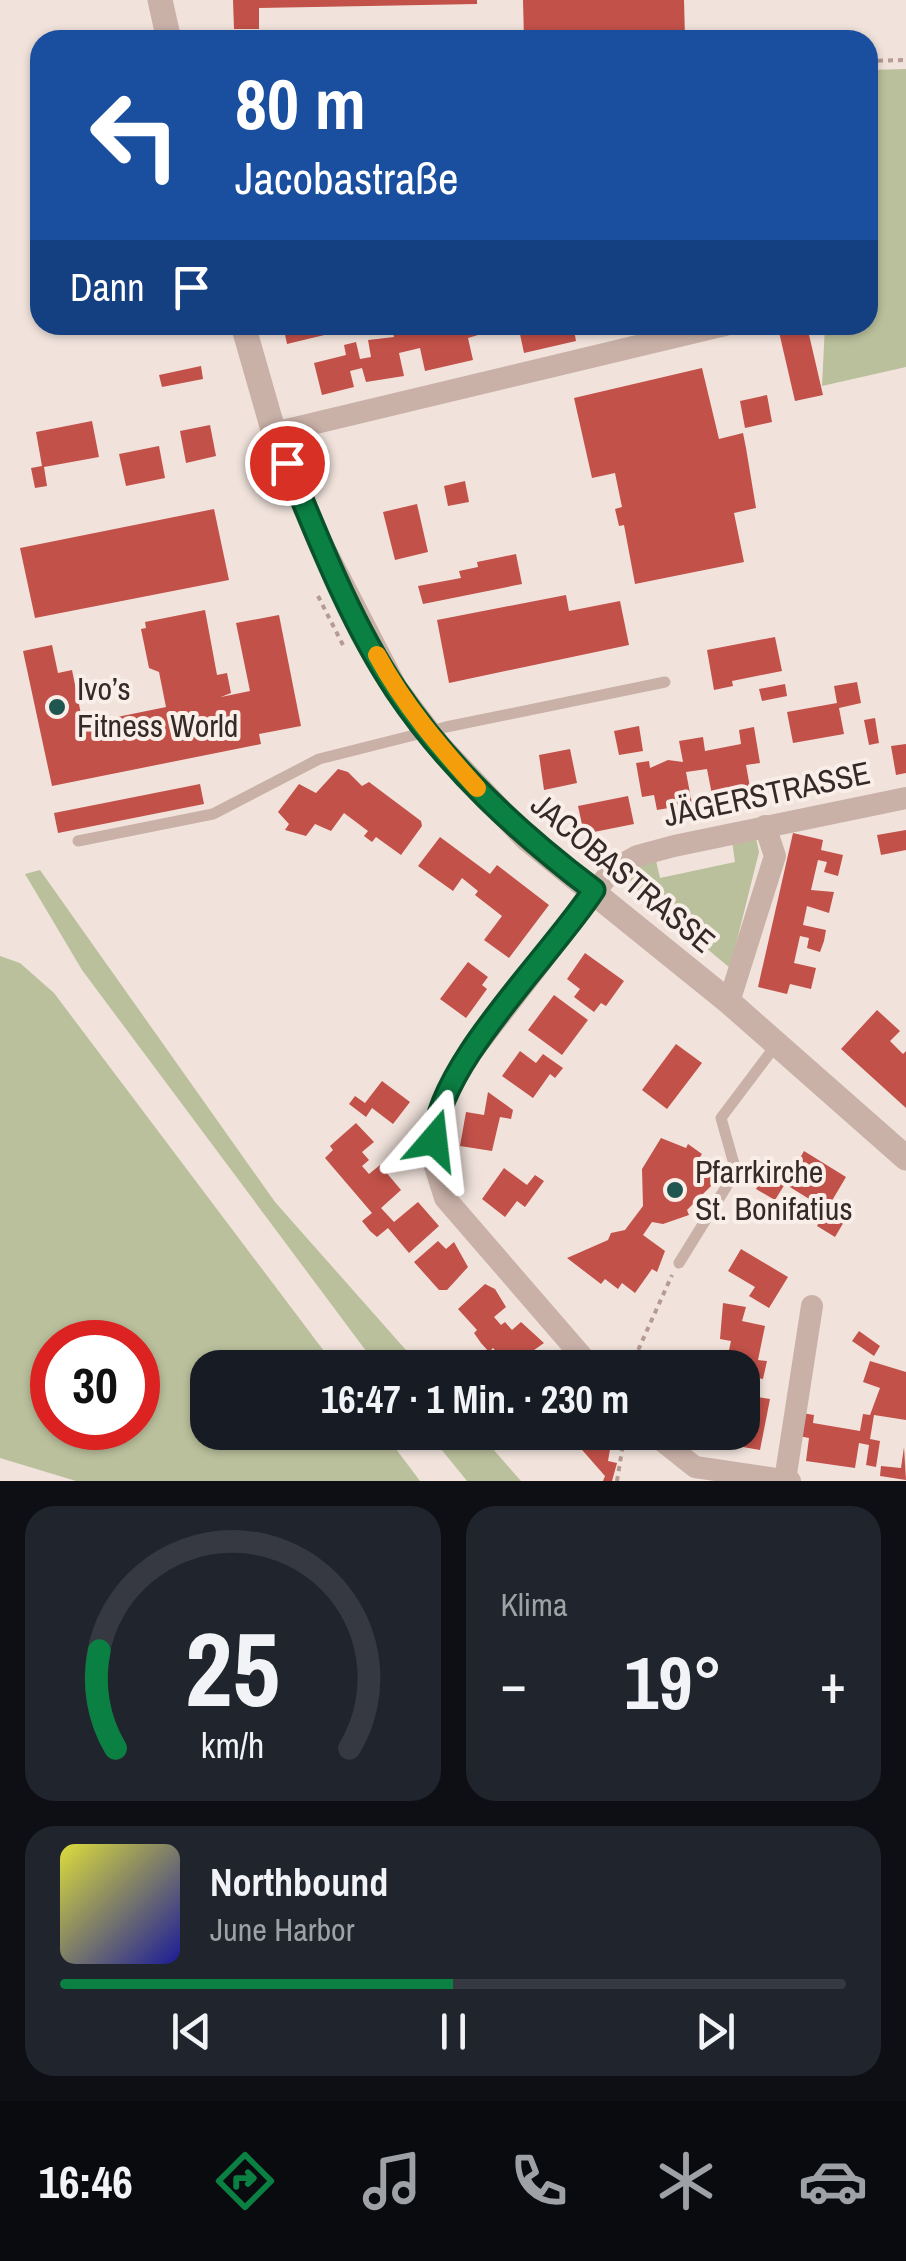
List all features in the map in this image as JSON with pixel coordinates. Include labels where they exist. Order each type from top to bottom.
[{"type":"street","points":[[160,0],[168,30]]},
{"type":"street","name":"JACOBASTRASSE","points":[[246,335],[274,433],[348,600],[395,688],[428,732],[526,838],[729,1002],[906,1158]]},
{"type":"street","points":[[274,433],[683,335]]},
{"type":"street","name":"JÄGERSTRASSE","points":[[576,1350],[444,1198],[434,1160],[435,1120],[464,1062],[612,870],[637,856],[906,798]]},
{"type":"street","points":[[729,1002],[774,856],[765,826]]},
{"type":"street","points":[[674,1450],[695,1467],[787,1481],[812,1306]]},
{"type":"lane","points":[[78,842],[213,814],[319,759],[665,682]]},
{"type":"lane","points":[[680,1262],[736,1172],[721,1118],[776,1045]]},
{"type":"path","points":[[878,61],[906,60]]},
{"type":"path","points":[[637,1350],[659,1294],[680,1262]]},
{"type":"path","points":[[617,1481],[622,1450]]},
{"type":"green space","points":[[906,69],[906,367],[822,386],[825,335],[878,335],[878,70]]},
{"type":"green space","points":[[756,838],[759,852],[730,968],[627,882],[632,868],[655,856],[660,878],[735,862],[732,841]]},
{"type":"green space","points":[[40,870],[275,1202],[406,1350],[365,1350],[82,970],[25,874]]},
{"type":"green space","points":[[0,956],[20,963],[54,993],[323,1350],[190,1350],[190,1450],[397,1450],[420,1481],[76,1481],[0,1458]]},
{"type":"green space","points":[[442,1450],[494,1450],[521,1481],[467,1481]]},
{"type":"building","points":[[233,0],[477,0],[477,4],[259,8],[259,29],[234,29]]},
{"type":"building","points":[[523,0],[684,0],[685,30],[524,30]]},
{"type":"building","points":[[285,335],[324,335],[287,344]]},
{"type":"building","points":[[478,335],[468,338],[473,360],[425,371],[420,348],[399,353],[404,376],[366,382],[362,368],[350,371],[354,387],[322,395],[314,363],[346,355],[344,345],[356,342],[360,359],[371,357],[368,340]]},
{"type":"building","points":[[520,335],[575,335],[576,341],[524,353]]},
{"type":"building","points":[[780,335],[809,335],[823,395],[795,401]]},
{"type":"building","points":[[201,366],[203,379],[162,387],[159,375]]},
{"type":"building","points":[[702,368],[719,439],[743,433],[756,508],[734,513],[744,562],[635,584],[624,525],[619,526],[615,509],[622,507],[615,473],[592,478],[574,398]]},
{"type":"building","points":[[767,395],[772,422],[745,428],[740,401]]},
{"type":"building","points":[[92,421],[99,457],[44,467],[47,486],[35,488],[31,468],[42,466],[36,432]]},
{"type":"building","points":[[210,425],[216,456],[186,463],[180,431]]},
{"type":"building","points":[[159,446],[165,478],[126,486],[119,454]]},
{"type":"building","points":[[465,481],[469,502],[448,506],[444,486]]},
{"type":"building","points":[[417,504],[428,552],[395,560],[383,512]]},
{"type":"building","points":[[214,509],[229,580],[35,618],[20,548]]},
{"type":"building","points":[[516,554],[522,584],[423,604],[418,586],[461,578],[459,571],[478,567],[477,562]]},
{"type":"building","points":[[566,595],[569,611],[620,601],[629,645],[449,683],[437,620]]},
{"type":"building","points":[[205,610],[217,675],[227,673],[231,693],[221,697],[250,691],[236,623],[279,615],[301,726],[259,734],[261,744],[52,786],[23,651],[52,645],[58,673],[72,670],[83,724],[166,707],[159,672],[149,668],[141,629],[146,628],[145,622]]},
{"type":"building","points":[[775,637],[782,671],[732,681],[733,686],[714,690],[707,650]]},
{"type":"building","points":[[857,682],[861,703],[839,708],[844,734],[793,743],[787,712],[837,703],[834,686]]},
{"type":"building","points":[[785,684],[787,696],[762,701],[759,689]]},
{"type":"building","points":[[875,718],[879,743],[869,745],[864,720]]},
{"type":"building","points":[[639,726],[643,751],[619,755],[614,731]]},
{"type":"building","points":[[754,727],[760,763],[746,765],[751,793],[713,800],[707,769],[686,772],[692,804],[657,810],[654,795],[642,797],[636,763],[649,761],[650,768],[668,760],[683,762],[679,741],[703,737],[705,751],[741,744],[739,730]]},
{"type":"building","points":[[906,744],[906,773],[896,775],[891,746]]},
{"type":"building","points":[[570,749],[577,783],[544,790],[539,755]]},
{"type":"building","points":[[338,769],[348,772],[362,786],[369,782],[421,821],[422,826],[401,855],[376,837],[372,842],[364,836],[368,831],[344,813],[331,831],[315,824],[306,836],[285,830],[289,824],[278,812],[299,784],[316,793]]},
{"type":"building","points":[[200,784],[204,804],[58,833],[54,813]]},
{"type":"building","points":[[628,796],[634,824],[584,834],[578,806]]},
{"type":"building","points":[[906,830],[906,850],[881,855],[877,835]]},
{"type":"building","points":[[793,833],[823,840],[821,850],[843,855],[838,876],[824,872],[827,862],[818,860],[811,890],[834,892],[829,913],[807,906],[803,925],[826,930],[824,941],[820,952],[807,948],[809,938],[800,936],[794,963],[816,968],[811,989],[790,984],[787,994],[758,987]]},
{"type":"building","points":[[440,837],[490,874],[497,865],[549,905],[509,958],[484,940],[502,916],[475,895],[478,891],[462,878],[453,891],[418,866]]},
{"type":"building","points":[[585,953],[624,981],[606,1006],[601,1003],[594,1012],[574,997],[580,989],[567,979]]},
{"type":"building","points":[[468,962],[488,977],[482,985],[487,989],[466,1018],[440,999]]},
{"type":"building","points":[[554,995],[588,1020],[562,1055],[528,1030]]},
{"type":"building","points":[[877,1010],[900,1031],[890,1041],[903,1054],[906,1051],[906,1108],[841,1049]]},
{"type":"building","points":[[676,1044],[702,1063],[667,1109],[642,1090]]},
{"type":"building","points":[[520,1051],[536,1063],[543,1054],[563,1068],[555,1078],[550,1074],[533,1098],[502,1076]]},
{"type":"building","points":[[382,1081],[410,1102],[393,1124],[372,1108],[366,1117],[349,1104],[355,1096],[365,1103]]},
{"type":"building","points":[[488,1092],[513,1110],[511,1119],[500,1117],[492,1151],[460,1146],[466,1112],[484,1115]]},
{"type":"building","points":[[356,1123],[374,1142],[362,1152],[369,1160],[362,1166],[369,1174],[380,1165],[401,1190],[381,1208],[394,1222],[418,1202],[439,1226],[409,1253],[388,1228],[377,1237],[370,1231],[362,1221],[372,1213],[325,1158],[333,1150],[330,1146]]},
{"type":"building","points":[[661,1138],[686,1148],[688,1144],[702,1154],[700,1157],[716,1181],[687,1210],[689,1215],[663,1224],[652,1222],[643,1235],[665,1251],[657,1272],[652,1269],[635,1293],[622,1283],[618,1289],[605,1279],[601,1284],[567,1258],[608,1240],[611,1233],[625,1230],[643,1206],[642,1169]]},
{"type":"building","points":[[804,1151],[846,1177],[833,1199],[851,1210],[835,1237],[817,1226],[827,1210],[785,1184],[775,1200],[756,1189],[772,1162],[791,1174]]},
{"type":"building","points":[[504,1168],[527,1185],[535,1175],[544,1181],[525,1207],[517,1201],[505,1217],[482,1199]]},
{"type":"building","points":[[438,1241],[446,1249],[454,1242],[468,1267],[447,1290],[439,1290],[414,1262]]},
{"type":"building","points":[[741,1249],[788,1277],[769,1308],[749,1296],[755,1287],[728,1271]]},
{"type":"building","points":[[485,1284],[495,1289],[506,1307],[494,1317],[501,1325],[505,1322],[512,1330],[521,1322],[544,1343],[534,1350],[487,1350],[474,1333],[477,1330],[458,1309]]},
{"type":"building","points":[[723,1303],[746,1307],[742,1321],[765,1326],[760,1350],[729,1350],[731,1341],[720,1339]]},
{"type":"building","points":[[859,1331],[880,1346],[874,1356],[852,1341]]},
{"type":"building","points":[[760,1360],[767,1361],[760,1378]]},
{"type":"building","points":[[870,1361],[906,1372],[906,1420],[874,1415],[870,1439],[880,1441],[876,1467],[866,1465],[869,1445],[859,1443],[855,1468],[806,1461],[809,1438],[799,1436],[802,1413],[814,1415],[813,1423],[860,1431],[863,1414],[870,1415],[880,1388],[863,1382]]},
{"type":"building","points":[[760,1398],[770,1399],[760,1450]]},
{"type":"building","points":[[904,1447],[906,1480],[880,1476],[881,1466],[901,1468]]},
{"type":"building","points":[[582,1450],[610,1450],[608,1461],[617,1463],[612,1481],[603,1481],[605,1476]]},
{"type":"slow traffic","points":[[377,655],[395,688],[438,746],[477,788]]},
{"type":"place","name":"Ivo’s Fitness World","points":[[57,707]]},
{"type":"place","name":"Pfarrkirche St. Bonifatius","points":[[675,1190]]},
{"type":"route","points":[[287,463],[320,545],[395,688],[438,746],[504,816],[526,838],[594,890],[464,1062],[435,1120],[434,1140]]}]
